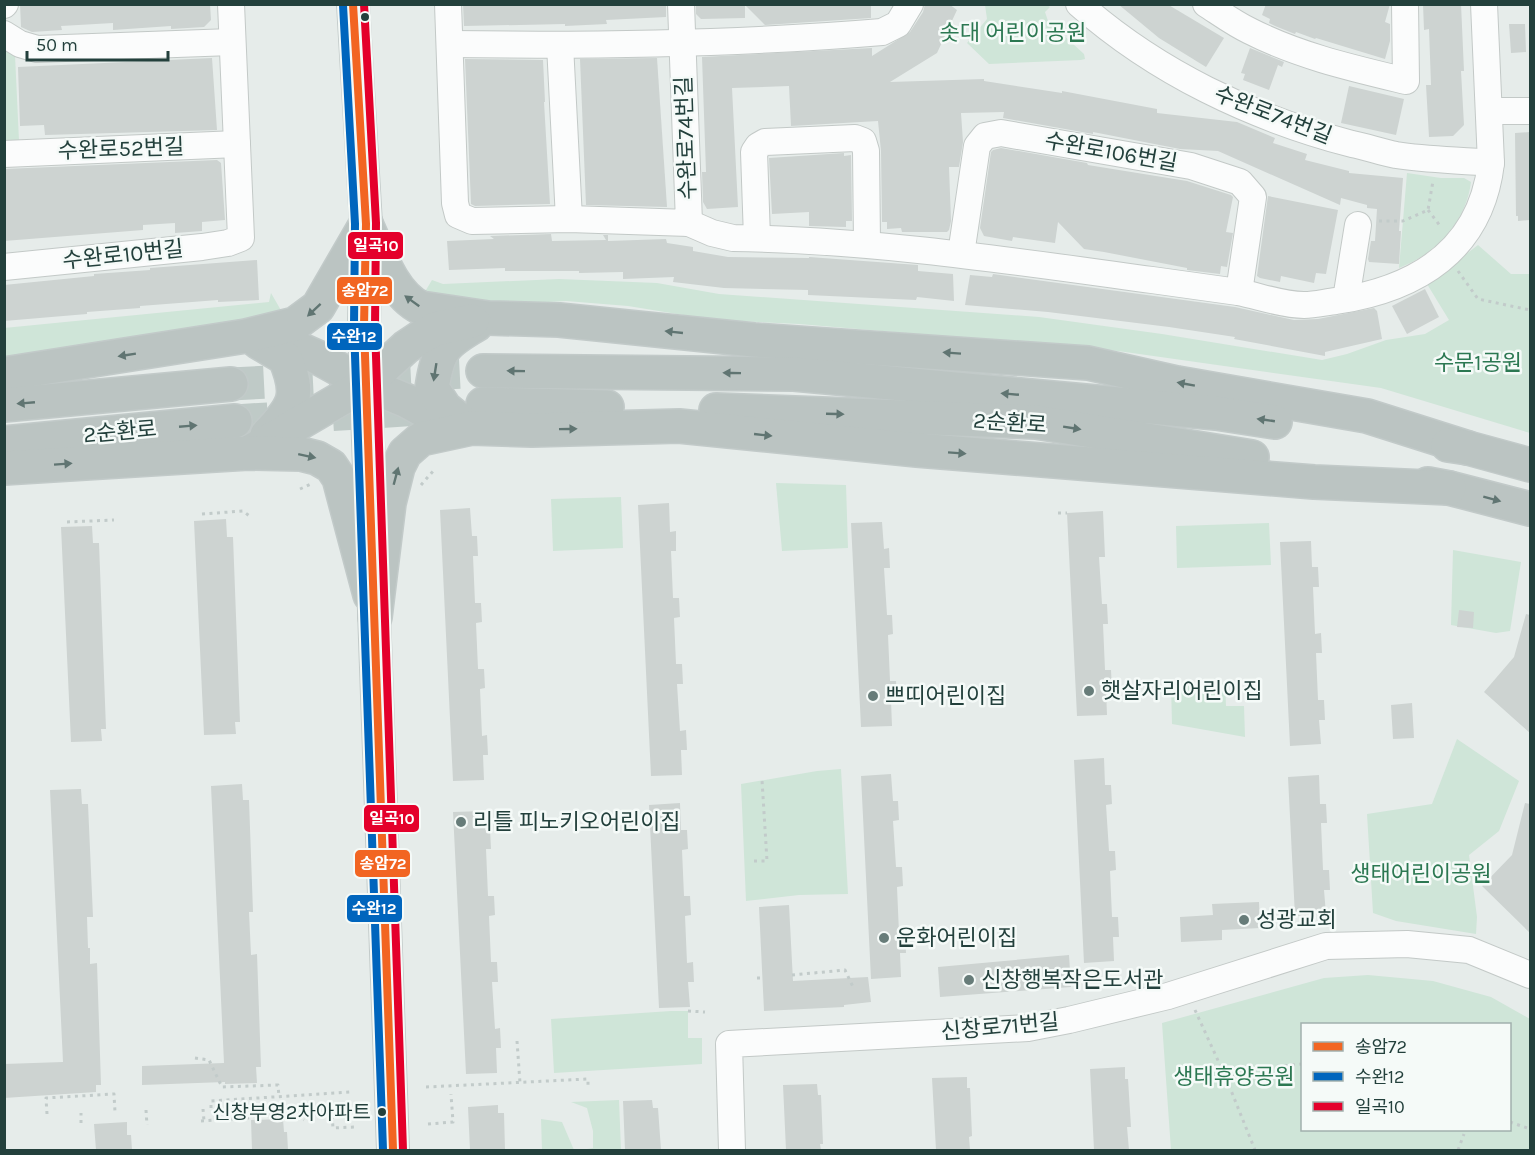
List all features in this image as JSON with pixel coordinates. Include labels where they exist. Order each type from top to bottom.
[{"type":"highway","points":[[366,225],[398,290],[421,308],[488,318],[559,320],[754,340],[1088,363],[1177,383],[1367,416],[1468,448]]},
{"type":"highway","points":[[4,374],[246,336],[295,324],[318,307],[366,225]]},
{"type":"highway","points":[[248,453],[366,384],[406,347],[435,329],[488,318]]},
{"type":"highway","points":[[488,318],[446,345],[436,362],[432,388],[445,408],[457,419],[478,416],[532,430],[679,426],[917,450],[1303,481],[1449,488],[1530,509]]},
{"type":"highway","points":[[246,336],[288,344],[366,384],[407,401],[445,422],[478,416]]},
{"type":"highway","points":[[246,336],[271,348],[285,358],[294,384],[294,399],[288,412],[248,453]]},
{"type":"highway","name":"2순환로","points":[[483,370],[794,374],[1215,413],[1468,448],[1530,465]]},
{"type":"highway","name":"2순환로","points":[[4,405],[231,384]]},
{"type":"highway","points":[[375,617],[389,503],[398,467],[405,453],[422,439],[478,416]]},
{"type":"highway","name":"2순환로","points":[[4,443],[235,421]]},
{"type":"highway","points":[[4,468],[248,453],[300,454],[317,458],[331,466],[339,477],[349,508],[375,617]]},
{"type":"main road","points":[[353,4],[366,225],[364,327],[393,1150]]},
{"type":"street","points":[[231,4],[237,144]]},
{"type":"street","name":"수완로74번길","points":[[448,4],[455,203],[458,215],[472,221],[570,219],[689,223],[681,4]]},
{"type":"street","name":"수완로74번길","points":[[450,44],[683,43],[882,32],[898,24],[910,4]]},
{"type":"street","name":"수완로74번길","points":[[1079,4],[1105,27],[1165,69],[1247,109],[1308,133],[1396,155],[1491,163]]},
{"type":"street","points":[[1206,4],[1249,31],[1297,51],[1327,62],[1406,81],[1405,4]]},
{"type":"street","points":[[689,223],[712,233],[733,238],[867,243],[961,254],[1239,292],[1304,305],[1346,299],[1396,287],[1429,269],[1465,235],[1483,203],[1489,185],[1491,163],[1484,4]]},
{"type":"street","points":[[4,34],[20,44],[37,48],[232,42]]},
{"type":"street","points":[[560,45],[570,219]]},
{"type":"street","points":[[1489,111],[1530,111]]},
{"type":"street","name":"수완로106번길","points":[[961,254],[977,146],[985,136],[1001,133],[1191,166],[1240,183],[1253,197],[1239,292]]},
{"type":"street","points":[[756,238],[754,152],[758,146],[765,142],[855,138],[863,141],[866,151],[867,243]]},
{"type":"street","name":"수완로52번길","points":[[4,154],[237,144]]},
{"type":"street","name":"수완로10번길","points":[[4,267],[202,247],[228,243],[241,238],[237,144]]},
{"type":"street","points":[[1346,299],[1358,225]]},
{"type":"street","name":"신창로71번길","points":[[732,1150],[729,1044],[1028,1028],[1168,996],[1326,946],[1407,944],[1469,950],[1530,975]]},
{"type":"path","points":[[1358,225],[1362,220],[1403,221],[1428,210],[1430,191],[1439,159]]},
{"type":"path","points":[[1446,255],[1478,299],[1530,310]]},
{"type":"path","points":[[420,487],[434,471]]},
{"type":"path","points":[[300,489],[312,484]]},
{"type":"path","points":[[202,514],[243,511],[252,518]]},
{"type":"path","points":[[1058,513],[1066,513]]},
{"type":"path","points":[[66,522],[114,520]]},
{"type":"path","points":[[754,861],[767,861],[762,780]]},
{"type":"path","points":[[792,975],[845,970],[853,987]]},
{"type":"path","points":[[757,978],[762,978]]},
{"type":"path","points":[[1195,1010],[1255,1150]]},
{"type":"path","points":[[688,1011],[705,1012]]},
{"type":"path","points":[[517,1041],[520,1083]]},
{"type":"path","points":[[195,1058],[209,1060],[222,1087],[278,1085],[279,1097]]},
{"type":"path","points":[[1226,1078],[1260,1068],[1301,1064]]},
{"type":"path","points":[[426,1087],[588,1080],[588,1085]]},
{"type":"path","points":[[211,1108],[211,1101],[351,1092]]},
{"type":"path","points":[[47,1114],[46,1098],[114,1094],[115,1112]]},
{"type":"path","points":[[428,1124],[453,1122],[451,1094]]},
{"type":"path","points":[[331,1101],[333,1128],[354,1127]]},
{"type":"path","points":[[203,1109],[202,1121],[248,1118],[256,1114],[295,1114],[304,1120]]},
{"type":"path","points":[[146,1110],[147,1125]]},
{"type":"path","points":[[81,1113],[81,1123]]},
{"type":"path","points":[[1511,1123],[1530,1129]]},
{"type":"path","points":[[1458,1150],[1464,1134]]},
{"type":"green space","name":"솟대 어린이공원","points":[[985,5],[1047,5],[1050,7],[1045,12],[1048,21],[1084,54],[1085,59],[989,64],[967,43],[987,19]]},
{"type":"green space","points":[[4,47],[15,55],[19,141],[5,141]]},
{"type":"green space","points":[[1407,173],[1441,178],[1464,178],[1471,182],[1463,210],[1447,235],[1425,254],[1399,268]]},
{"type":"green space","name":"수문1공원","points":[[1478,245],[1511,274],[1530,274],[1530,433],[1381,388],[1118,351],[799,324],[714,320],[628,306],[566,301],[455,307],[423,295],[432,280],[443,284],[559,279],[657,283],[719,294],[1039,317],[1322,360],[1386,340],[1425,334],[1449,320],[1427,284]]},
{"type":"green space","points":[[271,293],[286,319],[5,357],[4,328],[269,302]]},
{"type":"green space","points":[[776,483],[846,485],[848,548],[782,551]]},
{"type":"green space","points":[[621,497],[623,548],[553,551],[551,499]]},
{"type":"green space","points":[[1269,523],[1271,565],[1177,568],[1176,526]]},
{"type":"green space","points":[[1453,550],[1521,562],[1510,631],[1496,633],[1451,625]]},
{"type":"green space","points":[[1225,683],[1226,706],[1244,706],[1245,737],[1172,724],[1171,685]]},
{"type":"green space","name":"생태어린이공원","points":[[1457,739],[1519,781],[1499,831],[1469,855],[1477,917],[1476,934],[1396,921],[1373,913],[1367,814],[1432,804]]},
{"type":"green space","points":[[841,769],[848,894],[799,895],[746,901],[741,784]]},
{"type":"green space","name":"생태휴양공원","points":[[1368,975],[1433,981],[1491,997],[1530,1019],[1530,1150],[1171,1150],[1162,1023],[1324,978]]},
{"type":"green space","points":[[688,1011],[688,1038],[702,1038],[702,1064],[554,1073],[551,1019]]},
{"type":"green space","points":[[619,1100],[621,1150],[581,1150],[593,1148],[593,1131],[587,1108],[571,1102]]},
{"type":"green space","points":[[541,1119],[562,1122],[574,1150],[542,1150]]},
{"type":"building","points":[[20,4],[210,4],[211,20],[204,27],[171,29],[171,26],[113,30],[113,23],[61,26],[62,30],[32,32],[21,27]]},
{"type":"building","points":[[463,4],[666,4],[666,17],[606,20],[607,24],[565,26],[565,24],[464,26]]},
{"type":"building","points":[[696,4],[871,4],[871,18],[765,25],[745,5],[745,18],[701,19],[696,14]]},
{"type":"building","points":[[925,4],[949,4],[957,10],[937,53],[890,82],[984,79],[984,81],[1062,93],[1062,91],[1157,109],[1157,113],[1237,122],[1275,138],[1273,143],[1307,154],[1305,160],[1349,171],[1349,173],[1403,178],[1399,264],[1369,262],[1371,241],[1375,241],[1377,209],[1367,208],[1367,205],[1341,198],[1340,205],[1218,151],[1180,149],[1003,118],[1004,112],[961,113],[963,142],[959,167],[949,167],[951,221],[947,232],[902,232],[901,228],[887,229],[887,222],[882,222],[881,151],[878,121],[791,126],[789,86],[732,88],[738,207],[707,209],[703,202],[702,172],[706,172],[702,57],[872,48],[872,56],[910,32],[923,12]]},
{"type":"building","points":[[1118,4],[1167,4],[1224,38],[1206,67],[1159,38]]},
{"type":"building","points":[[1266,4],[1390,4],[1385,22],[1390,24],[1390,41],[1385,59],[1296,32],[1295,34],[1275,26],[1269,23],[1270,19],[1262,15]]},
{"type":"building","points":[[1423,4],[1461,4],[1464,125],[1453,136],[1429,137],[1426,85],[1431,85],[1429,29],[1424,30]]},
{"type":"building","points":[[1509,24],[1525,24],[1526,52],[1511,53]]},
{"type":"building","points":[[1250,48],[1284,62],[1282,67],[1278,65],[1269,90],[1243,80],[1245,74],[1241,73]]},
{"type":"building","points":[[212,58],[217,130],[45,135],[44,125],[20,126],[18,67]]},
{"type":"building","points":[[657,58],[667,207],[586,205],[580,59]]},
{"type":"building","points":[[465,59],[543,60],[550,204],[475,206],[471,204]]},
{"type":"building","points":[[1349,86],[1404,99],[1396,135],[1341,123]]},
{"type":"building","points":[[1530,132],[1530,220],[1518,221],[1518,216],[1516,216],[1515,133]]},
{"type":"building","points":[[1001,148],[1187,181],[1231,195],[1233,197],[1226,232],[1233,233],[1227,267],[1221,266],[1220,274],[1187,270],[1187,268],[1084,249],[1058,222],[1055,243],[1013,237],[1012,241],[984,236],[980,228],[991,152]]},
{"type":"building","points":[[844,153],[844,156],[851,155],[852,221],[846,221],[846,227],[809,226],[809,212],[772,214],[769,158]]},
{"type":"building","points":[[217,160],[221,163],[225,220],[202,222],[202,231],[175,233],[175,223],[143,225],[143,230],[4,241],[4,169]]},
{"type":"building","points":[[1268,196],[1338,210],[1326,274],[1316,273],[1314,283],[1281,276],[1280,282],[1257,276]]},
{"type":"building","points":[[551,234],[552,241],[606,240],[603,235],[608,235],[608,241],[666,239],[667,243],[693,247],[693,251],[728,257],[809,257],[918,265],[918,271],[953,274],[954,301],[917,297],[916,300],[808,295],[808,290],[724,288],[673,282],[674,277],[623,279],[623,272],[505,271],[505,268],[449,270],[447,241],[494,239],[490,236]]},
{"type":"building","points":[[257,260],[259,300],[218,302],[218,300],[140,306],[140,308],[87,312],[87,314],[4,321],[4,285],[150,270],[150,268]]},
{"type":"building","points":[[993,274],[1235,307],[1294,320],[1318,319],[1374,308],[1377,311],[1382,339],[1325,352],[1325,356],[1234,339],[1235,337],[1169,327],[1048,312],[965,305],[970,275],[992,277]]},
{"type":"building","points":[[1425,289],[1439,317],[1407,334],[1392,306]]},
{"type":"building","points":[[669,503],[670,532],[676,531],[676,551],[671,551],[673,598],[679,598],[680,617],[674,618],[676,664],[682,664],[683,684],[677,684],[680,731],[686,730],[687,750],[681,750],[682,775],[651,776],[638,505]]},
{"type":"building","points":[[470,508],[472,536],[477,536],[478,556],[473,556],[475,603],[481,603],[482,622],[476,623],[478,669],[484,669],[485,688],[480,689],[482,736],[487,735],[488,755],[483,755],[484,780],[453,781],[440,510]]},
{"type":"building","points":[[1103,511],[1105,557],[1099,557],[1102,604],[1107,604],[1108,624],[1103,624],[1105,670],[1111,670],[1112,690],[1106,690],[1107,715],[1077,716],[1067,513]]},
{"type":"building","points":[[226,519],[227,537],[233,537],[240,722],[235,722],[236,734],[204,735],[194,521]]},
{"type":"building","points":[[882,522],[884,549],[889,548],[890,568],[884,568],[887,615],[892,615],[893,634],[888,635],[890,681],[896,681],[897,701],[891,701],[892,726],[861,727],[851,523]]},
{"type":"building","points":[[92,526],[93,543],[99,543],[106,729],[101,729],[102,741],[71,742],[61,527]]},
{"type":"building","points":[[1311,541],[1312,567],[1318,567],[1319,587],[1313,587],[1315,634],[1321,633],[1322,653],[1316,653],[1318,700],[1324,700],[1325,720],[1319,720],[1321,744],[1290,746],[1280,542]]},
{"type":"building","points":[[1459,610],[1474,612],[1473,628],[1457,627]]},
{"type":"building","points":[[1526,614],[1530,615],[1530,733],[1484,692],[1514,657]]},
{"type":"building","points":[[1412,703],[1414,738],[1393,739],[1391,705]]},
{"type":"building","points":[[1104,758],[1105,785],[1111,785],[1112,804],[1106,805],[1109,851],[1115,851],[1116,870],[1110,871],[1112,917],[1118,917],[1119,937],[1113,937],[1114,961],[1084,963],[1074,760]]},
{"type":"building","points":[[891,774],[893,801],[898,801],[899,820],[893,821],[896,867],[902,867],[903,886],[897,887],[899,933],[905,933],[906,953],[900,953],[901,977],[871,979],[861,776]]},
{"type":"building","points":[[1319,775],[1320,804],[1326,804],[1327,823],[1321,823],[1323,870],[1329,870],[1330,890],[1324,890],[1326,914],[1295,916],[1288,777]]},
{"type":"building","points":[[242,784],[243,800],[249,800],[253,912],[249,912],[251,955],[257,954],[261,1067],[256,1067],[257,1083],[142,1085],[142,1066],[224,1063],[211,786]]},
{"type":"building","points":[[81,789],[82,804],[88,804],[93,917],[87,917],[88,948],[90,948],[90,964],[97,963],[101,1085],[96,1085],[96,1092],[4,1098],[4,1064],[63,1062],[50,790]]},
{"type":"building","points":[[680,803],[681,830],[687,830],[688,849],[682,850],[684,896],[690,896],[691,915],[685,916],[687,963],[693,962],[694,982],[688,982],[690,1007],[659,1008],[649,805]]},
{"type":"building","points":[[1525,803],[1530,804],[1530,933],[1482,886],[1512,855]]},
{"type":"building","points":[[484,811],[485,830],[490,829],[491,849],[486,849],[488,896],[494,896],[495,915],[489,916],[491,962],[497,962],[498,982],[492,982],[495,1029],[500,1028],[501,1048],[496,1048],[497,1073],[466,1074],[453,812]]},
{"type":"building","points":[[1259,902],[1260,928],[1222,930],[1222,940],[1181,942],[1180,917],[1213,915],[1212,904]]},
{"type":"building","points":[[789,905],[793,981],[868,977],[871,1002],[844,1005],[844,1007],[764,1011],[759,907]]},
{"type":"building","points":[[1069,955],[1071,987],[940,997],[938,967]]},
{"type":"building","points":[[1125,1067],[1131,1127],[1127,1127],[1129,1150],[1094,1150],[1090,1069]]},
{"type":"building","points":[[967,1077],[967,1088],[970,1088],[972,1136],[969,1137],[970,1150],[936,1150],[932,1078]]},
{"type":"building","points":[[817,1084],[818,1095],[821,1095],[823,1144],[820,1144],[821,1150],[786,1150],[783,1085]]},
{"type":"building","points":[[652,1100],[653,1108],[658,1108],[661,1150],[625,1150],[623,1101]]},
{"type":"building","points":[[498,1105],[498,1113],[504,1113],[505,1150],[470,1150],[468,1107]]},
{"type":"building","points":[[283,1119],[284,1132],[287,1132],[288,1150],[252,1150],[251,1120]]},
{"type":"building","points":[[127,1122],[127,1135],[131,1135],[132,1150],[96,1150],[94,1124]]},
{"type":"tunnel","points":[[231,384],[483,371]]},
{"type":"tunnel","points":[[235,421],[434,408]]},
{"type":"transit line","name":"송암72","points":[[353,4],[366,224],[364,327],[393,1150]]},
{"type":"transit line","name":"일곡10","points":[[364,4],[376,223],[375,327],[403,1150]]},
{"type":"transit line","name":"수완12","points":[[343,5],[355,224],[354,327],[383,1150]]},
{"type":"place","name":"햇살자리어린이집","points":[[1089,691]]},
{"type":"place","name":"쁘띠어린이집","points":[[873,696]]},
{"type":"place","name":"리틀 피노키오어린이집","points":[[461,822]]},
{"type":"place","name":"성광교회","points":[[1244,920]]},
{"type":"place","name":"운화어린이집","points":[[884,938]]},
{"type":"place","name":"신창행복작은도서관","points":[[969,980]]},
{"type":"place","name":"신창부영2차아파트","points":[[382,1112]]}]
